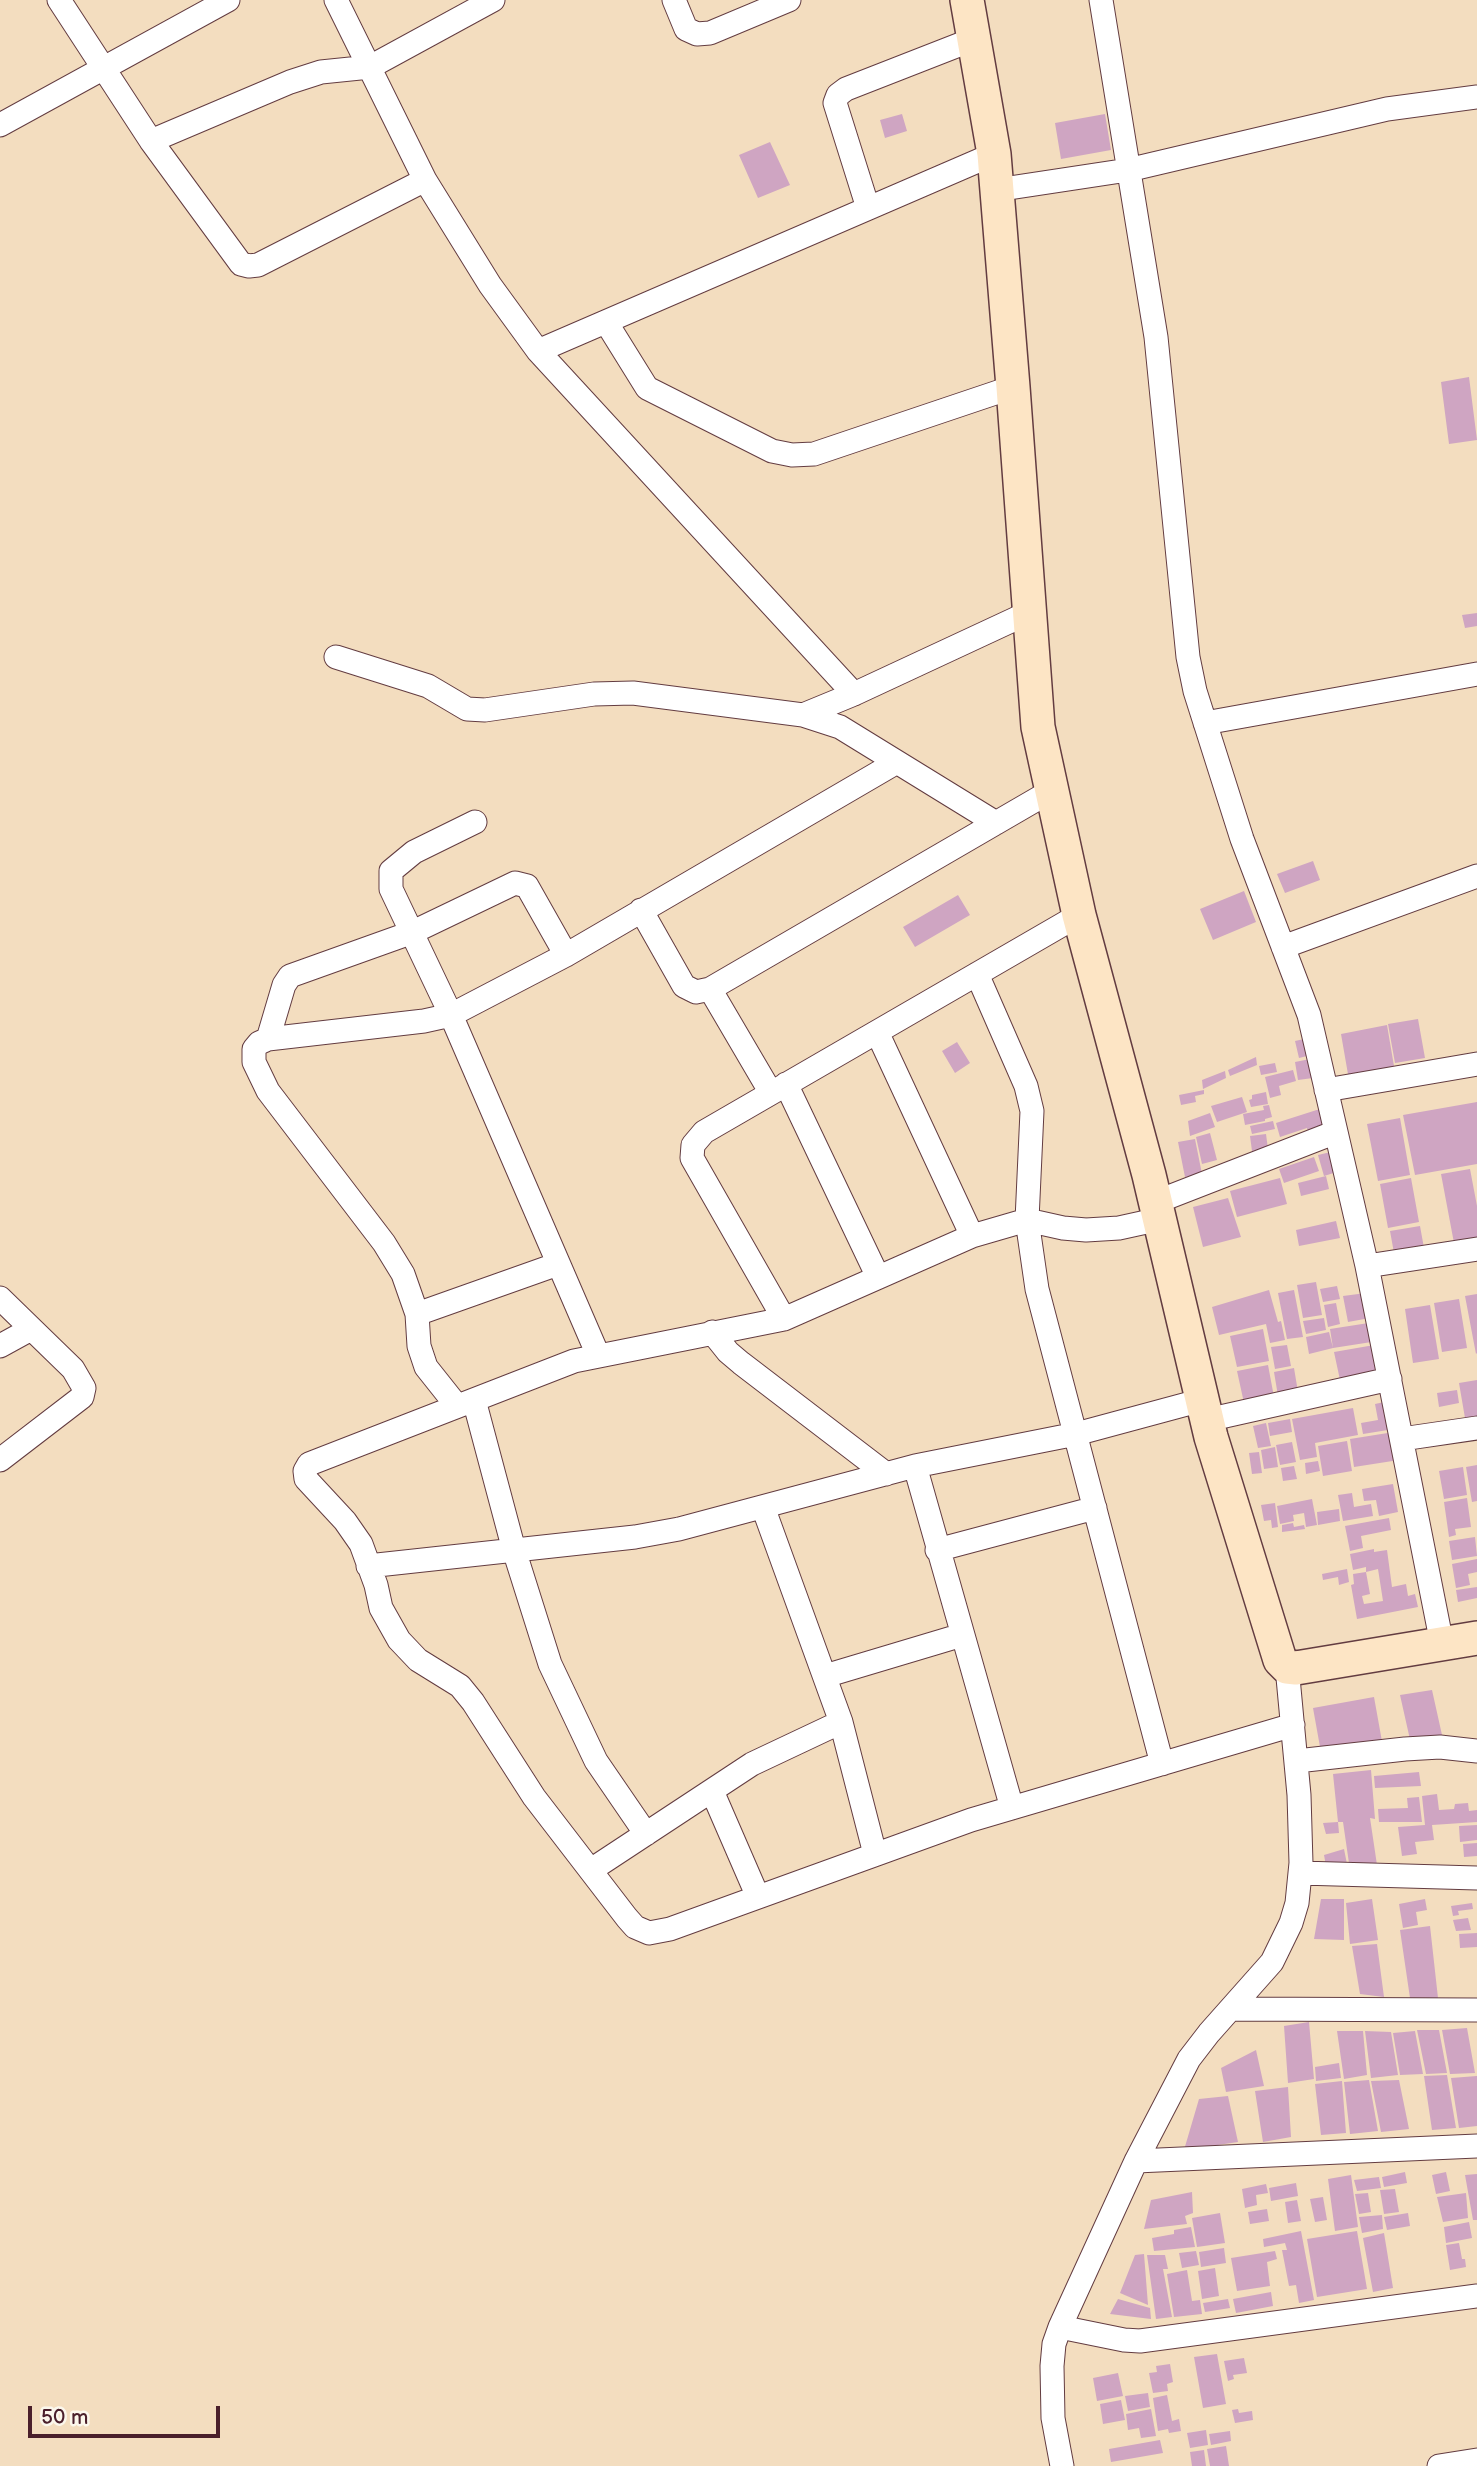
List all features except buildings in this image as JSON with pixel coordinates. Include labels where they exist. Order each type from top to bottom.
[{"type":"street","points":[[59,0],[151,141],[241,264],[258,265],[425,180]]},
{"type":"street","points":[[0,125],[104,68],[193,8],[228,0]]},
{"type":"street","points":[[336,0],[425,180],[490,285],[538,351],[854,694]]},
{"type":"street","points":[[151,141],[290,82],[321,72],[370,67],[493,0]]},
{"type":"street","points":[[674,0],[685,29],[697,34],[710,33],[789,0]]},
{"type":"street","points":[[967,0],[994,154],[1038,727],[1079,915],[1158,1211],[1205,1410],[1280,1660],[1287,1667],[1296,1668],[1477,1638]]},
{"type":"street","points":[[1101,0],[1156,337],[1188,657],[1195,691],[1242,839],[1309,1014],[1367,1266],[1442,1644]]},
{"type":"street","points":[[868,208],[835,103],[838,95],[846,89],[974,39]]},
{"type":"street","points":[[996,190],[1129,170],[1387,109],[1477,97]]},
{"type":"street","points":[[538,351],[994,154]]},
{"type":"street","points":[[606,321],[648,388],[772,451],[792,455],[814,454],[1013,387]]},
{"type":"street","points":[[803,715],[1028,613]]},
{"type":"street","points":[[336,657],[428,686],[467,709],[485,710],[594,694],[633,693],[803,715],[840,727],[996,823]]},
{"type":"street","points":[[1205,723],[1477,674]]},
{"type":"street","points":[[646,1834],[596,1761],[556,1676],[466,1403],[426,1367],[419,1346],[417,1314],[402,1274],[384,1244],[268,1091],[254,1062],[254,1049],[268,1039],[424,1021],[451,1015],[566,955],[897,762]]},
{"type":"street","points":[[641,910],[684,986],[696,992],[710,989],[1051,791]]},
{"type":"street","points":[[475,822],[414,852],[391,871],[391,889],[451,1015],[598,1355]]},
{"type":"street","points":[[1283,947],[1477,876]]},
{"type":"street","points":[[268,1039],[284,985],[290,976],[413,933],[515,883],[527,886],[566,955]]},
{"type":"street","points":[[784,1319],[692,1158],[693,1145],[704,1132],[1079,915]]},
{"type":"street","points":[[977,974],[1026,1086],[1032,1111],[1027,1220],[1037,1289],[1162,1764]]},
{"type":"street","points":[[710,989],[778,1089],[878,1277]]},
{"type":"street","points":[[877,1032],[972,1236]]},
{"type":"street","points":[[1326,1090],[1477,1064]]},
{"type":"street","points":[[1293,1725],[971,1820],[670,1929],[649,1933],[635,1927],[627,1918],[534,1797],[460,1686],[418,1660],[399,1640],[381,1608],[361,1544],[345,1521],[306,1479],[305,1471],[309,1464],[575,1361],[784,1319],[972,1236],[1027,1220],[1086,1230],[1119,1228],[1336,1132]]},
{"type":"street","points":[[1367,1266],[1477,1250]]},
{"type":"street","points":[[417,1314],[558,1264]]},
{"type":"street","points":[[0,1298],[72,1369],[84,1388],[82,1397],[0,1460]]},
{"type":"street","points":[[0,1346],[32,1329]]},
{"type":"street","points":[[712,1332],[727,1352],[886,1474]]},
{"type":"street","points":[[368,1566],[635,1537],[679,1529],[915,1466],[1205,1410],[1390,1379]]},
{"type":"street","points":[[1402,1439],[1477,1428]]},
{"type":"street","points":[[915,1466],[1012,1808]]},
{"type":"street","points":[[763,1507],[841,1722],[875,1854]]},
{"type":"street","points":[[937,1550],[1095,1508]]},
{"type":"street","points":[[825,1676],[962,1635]]},
{"type":"street","points":[[1062,2466],[1053,2418],[1052,2366],[1054,2344],[1060,2327],[1136,2161],[1189,2059],[1272,1962],[1291,1923],[1297,1903],[1300,1872],[1297,1761],[1287,1667]]},
{"type":"street","points":[[591,1870],[752,1764],[841,1722]]},
{"type":"street","points":[[1297,1761],[1440,1747],[1477,1751]]},
{"type":"street","points":[[712,1791],[758,1897]]},
{"type":"street","points":[[1300,1872],[1477,1878]]},
{"type":"street","points":[[1233,2009],[1477,2010]]},
{"type":"street","points":[[1136,2161],[1477,2146]]},
{"type":"street","points":[[1060,2327],[1140,2341],[1477,2296]]},
{"type":"street","points":[[1439,2466],[1477,2460]]}]
